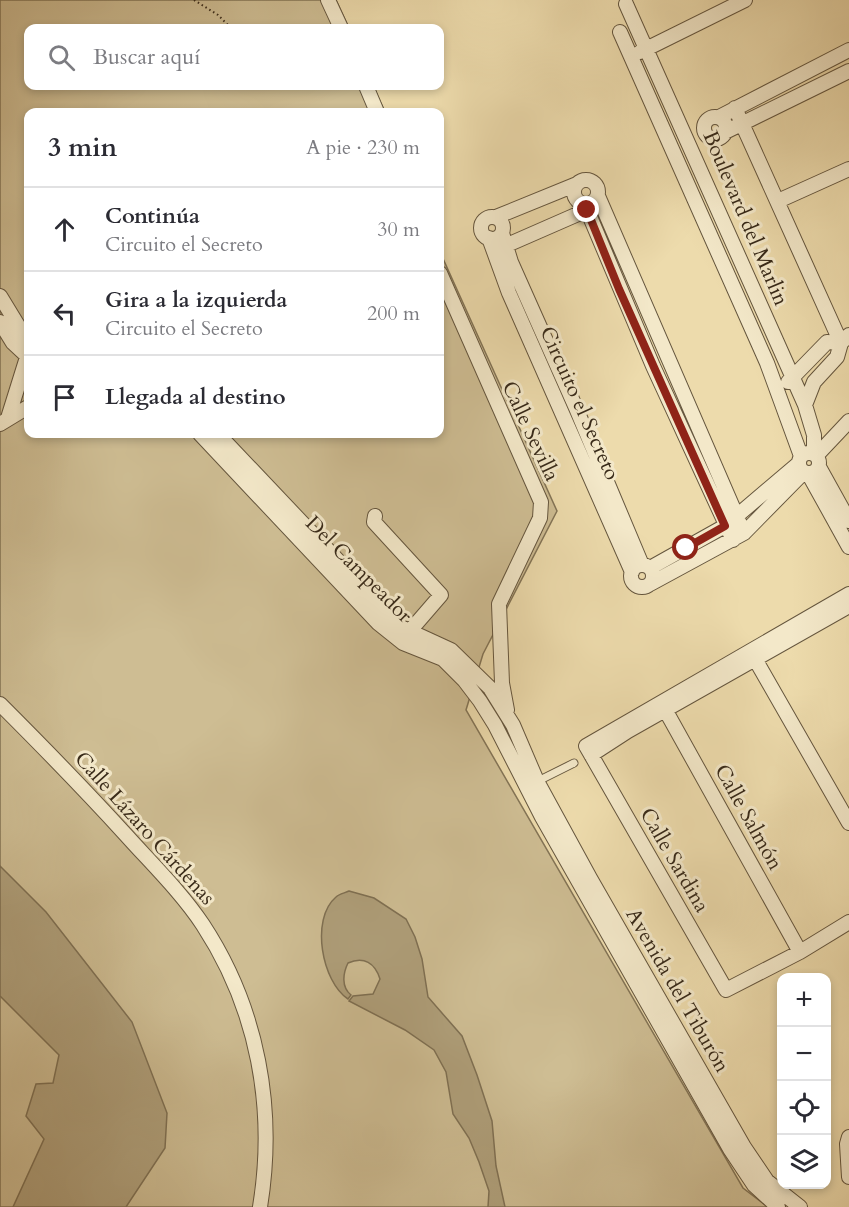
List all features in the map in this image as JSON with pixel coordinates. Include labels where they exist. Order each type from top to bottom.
[{"type":"street","points":[[328,0],[339,24]]},
{"type":"street","points":[[635,61],[640,52],[745,0]]},
{"type":"street","name":"Boulevard del Marlin","points":[[626,4],[648,48],[805,405],[814,435],[809,463]]},
{"type":"street","name":"Boulevard del Marlin","points":[[620,32],[635,61],[671,149],[809,463],[844,521],[849,546]]},
{"type":"street","points":[[844,53],[848,74],[725,132],[715,139],[704,132],[707,120],[719,117],[844,53]]},
{"type":"street","points":[[368,90],[375,108]]},
{"type":"street","points":[[735,108],[845,339],[837,357],[814,382],[805,405]]},
{"type":"street","points":[[719,117],[725,123],[725,132]]},
{"type":"street","points":[[671,149],[690,143]]},
{"type":"street","points":[[778,201],[849,169]]},
{"type":"street","points":[[582,181],[592,181],[599,190],[596,201],[584,205],[578,214],[497,242],[482,231],[483,222],[582,181]]},
{"type":"street","points":[[577,184],[574,189],[575,199],[584,205],[653,366],[738,536]]},
{"type":"street","points":[[598,196],[668,360],[731,522]]},
{"type":"street","points":[[495,217],[502,224],[497,242]]},
{"type":"street","name":"Circuito el Secreto","points":[[497,242],[576,408],[641,568]]},
{"type":"street","name":"Circuito el Secreto","points":[[497,242],[509,292],[563,414],[641,568]]},
{"type":"street","name":"Calle Sevilla","points":[[444,282],[542,510],[499,604],[496,686]]},
{"type":"street","points":[[0,297],[24,336]]},
{"type":"street","points":[[0,322],[13,343],[24,353]]},
{"type":"street","points":[[782,399],[793,376],[827,342],[845,339]]},
{"type":"street","points":[[653,366],[668,360]]},
{"type":"street","points":[[4,421],[24,367]]},
{"type":"street","points":[[563,414],[576,408]]},
{"type":"street","points":[[4,421],[24,409]]},
{"type":"street","points":[[809,463],[731,522],[641,568],[634,584],[642,587],[650,584],[738,536],[809,463],[849,421]]},
{"type":"street","name":"Del Campeador","points":[[213,438],[328,561],[393,636],[403,643],[431,652],[453,668],[480,701],[532,784]]},
{"type":"street","points":[[375,516],[374,522],[441,595],[409,632]]},
{"type":"street","name":"Del Campeador","points":[[328,561],[409,632],[451,650],[496,686],[532,784]]},
{"type":"street","points":[[641,568],[653,576],[650,584]]},
{"type":"street","points":[[663,706],[810,621],[849,594]]},
{"type":"street","points":[[810,621],[849,606]]},
{"type":"street","points":[[753,655],[849,823]]},
{"type":"street","points":[[480,701],[496,686]]},
{"type":"street","name":"Calle Lázaro Cárdenas","points":[[0,704],[173,888],[204,926],[226,967],[249,1023],[263,1079],[267,1162],[260,1207]]},
{"type":"street","name":"Calle Sardina","points":[[663,706],[589,750],[723,987],[730,990],[800,952]]},
{"type":"street","name":"Calle Salmón","points":[[663,706],[800,952]]},
{"type":"street","points":[[495,725],[505,721],[508,716]]},
{"type":"street","name":"Avenida del Tiburón","points":[[532,784],[714,1107],[744,1171],[763,1195],[778,1207]]},
{"type":"street","points":[[800,952],[849,922]]},
{"type":"street","name":"Avenida del Tiburón","points":[[714,1107],[766,1181],[800,1207]]},
{"type":"street","points":[[849,1137],[847,1144],[849,1177]]},
{"type":"lane","points":[[532,784],[574,763]]},
{"type":"path","points":[[194,0],[218,15],[227,24]]},
{"type":"shaded area","points":[[0,0],[336,0],[347,24],[24,24],[24,90],[375,90],[383,108],[24,108],[24,438],[444,438],[444,261],[557,511],[483,654],[466,710],[743,1188],[768,1207],[0,1207]]},
{"type":"shaded area","points":[[0,866],[46,912],[132,1022],[167,1113],[165,1148],[126,1207],[13,1207],[44,1139],[26,1116],[36,1084],[53,1083],[59,1055],[0,996]]},
{"type":"shaded area","points":[[349,891],[374,898],[406,919],[415,937],[422,959],[428,997],[462,1036],[477,1075],[492,1121],[496,1166],[505,1207],[488,1207],[489,1191],[469,1138],[453,1114],[446,1072],[434,1050],[405,1030],[349,1001],[353,996],[373,994],[380,979],[372,965],[359,960],[348,963],[344,980],[351,995],[348,999],[339,991],[332,979],[322,950],[323,920],[328,907],[336,897]]},
{"type":"route","points":[[587,210],[619,289],[725,526],[686,548]]}]
